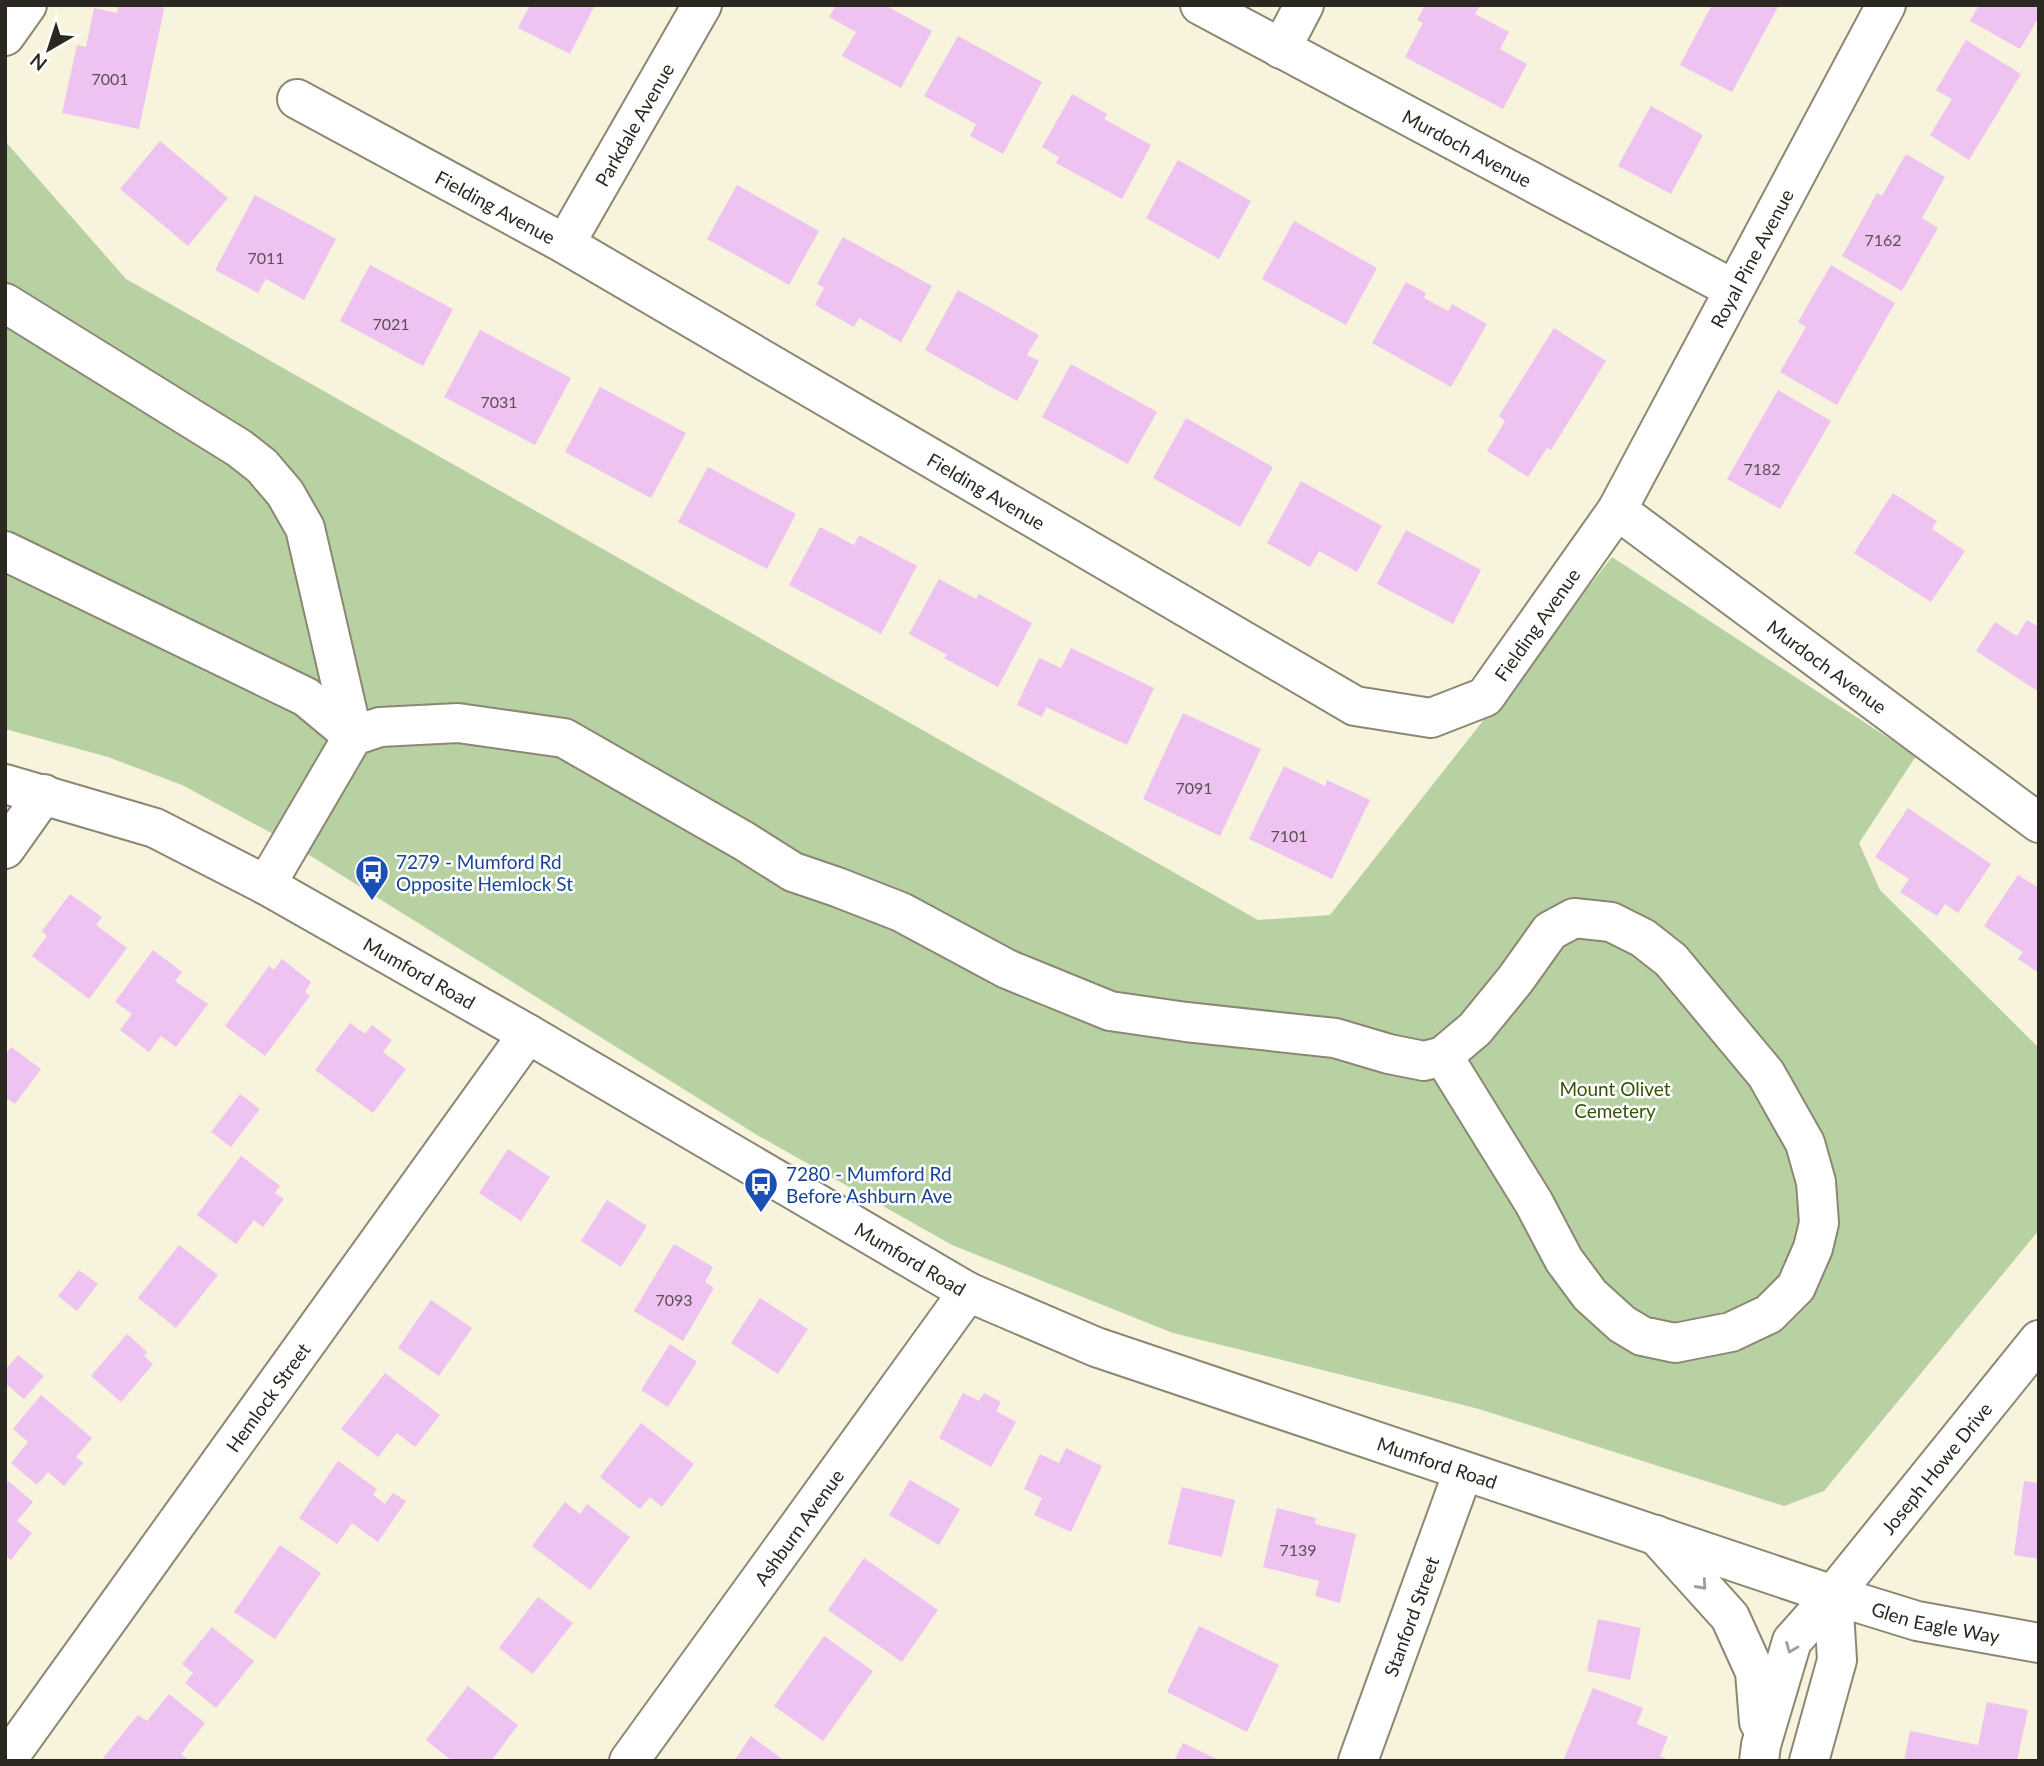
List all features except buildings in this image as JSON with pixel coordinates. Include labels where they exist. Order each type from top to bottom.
[{"type":"street","points":[[5,36],[27,5]]},
{"type":"street","name":"Parkdale Avenue","points":[[565,244],[702,5]]},
{"type":"street","name":"Murdoch Avenue","points":[[1200,5],[1733,289]]},
{"type":"street","points":[[1281,49],[1304,5]]},
{"type":"street","name":"Royal Pine Avenue","points":[[1617,510],[1886,5]]},
{"type":"street","name":"Fielding Avenue","points":[[297,99],[565,244],[1355,706],[1431,718],[1485,697],[1617,510]]},
{"type":"street","points":[[5,303],[239,448],[262,466],[285,493],[305,528],[353,736]]},
{"type":"street","name":"Murdoch Avenue","points":[[1617,510],[2039,823]]},
{"type":"street","points":[[5,551],[306,697],[353,736]]},
{"type":"street","points":[[266,884],[353,736],[380,727],[458,723],[564,738],[793,872],[901,912],[1007,970],[1110,1011],[1335,1038],[1424,1061],[1443,1056],[1475,1029],[1550,931],[1574,918],[1611,922],[1643,938],[1671,960],[1766,1074],[1805,1143],[1816,1182],[1819,1223],[1814,1248],[1796,1287],[1769,1314],[1731,1332],[1675,1343],[1642,1336],[1622,1324],[1590,1295],[1564,1259],[1534,1203],[1443,1056]]},
{"type":"street","name":"Mumford Road","points":[[5,784],[155,828],[266,884],[968,1292],[1096,1347],[1833,1595]]},
{"type":"street","points":[[5,849],[44,794]]},
{"type":"street","name":"Hemlock Street","points":[[6,1761],[528,1034]]},
{"type":"street","name":"Ashburn Avenue","points":[[629,1761],[968,1292]]},
{"type":"street","name":"Joseph Howe Drive","points":[[1760,1753],[1793,1641],[2039,1340]]},
{"type":"street","name":"Stanford Street","points":[[1358,1761],[1463,1472]]},
{"type":"street","points":[[1656,1535],[1730,1617],[1755,1672],[1760,1753]]},
{"type":"street","points":[[1809,1761],[1837,1660],[1833,1595]]},
{"type":"street","name":"Glen Eagle Way","points":[[1833,1595],[1917,1620],[2039,1643]]},
{"type":"green space","name":"Mount Olivet Cemetery","points":[[5,141],[126,279],[1258,920],[1330,915],[1612,557],[1916,756],[1859,843],[1880,890],[2039,1048],[2039,1230],[1824,1491],[1784,1506],[1479,1409],[1173,1333],[952,1245],[757,1135],[290,843],[182,785],[108,757],[5,729]]},
{"type":"place","name":"7279 - Mumford Rd Opposite Hemlock St","points":[[372,902]]},
{"type":"place","name":"7280 - Mumford Rd Before Ashburn Ave","points":[[761,1214]]}]
